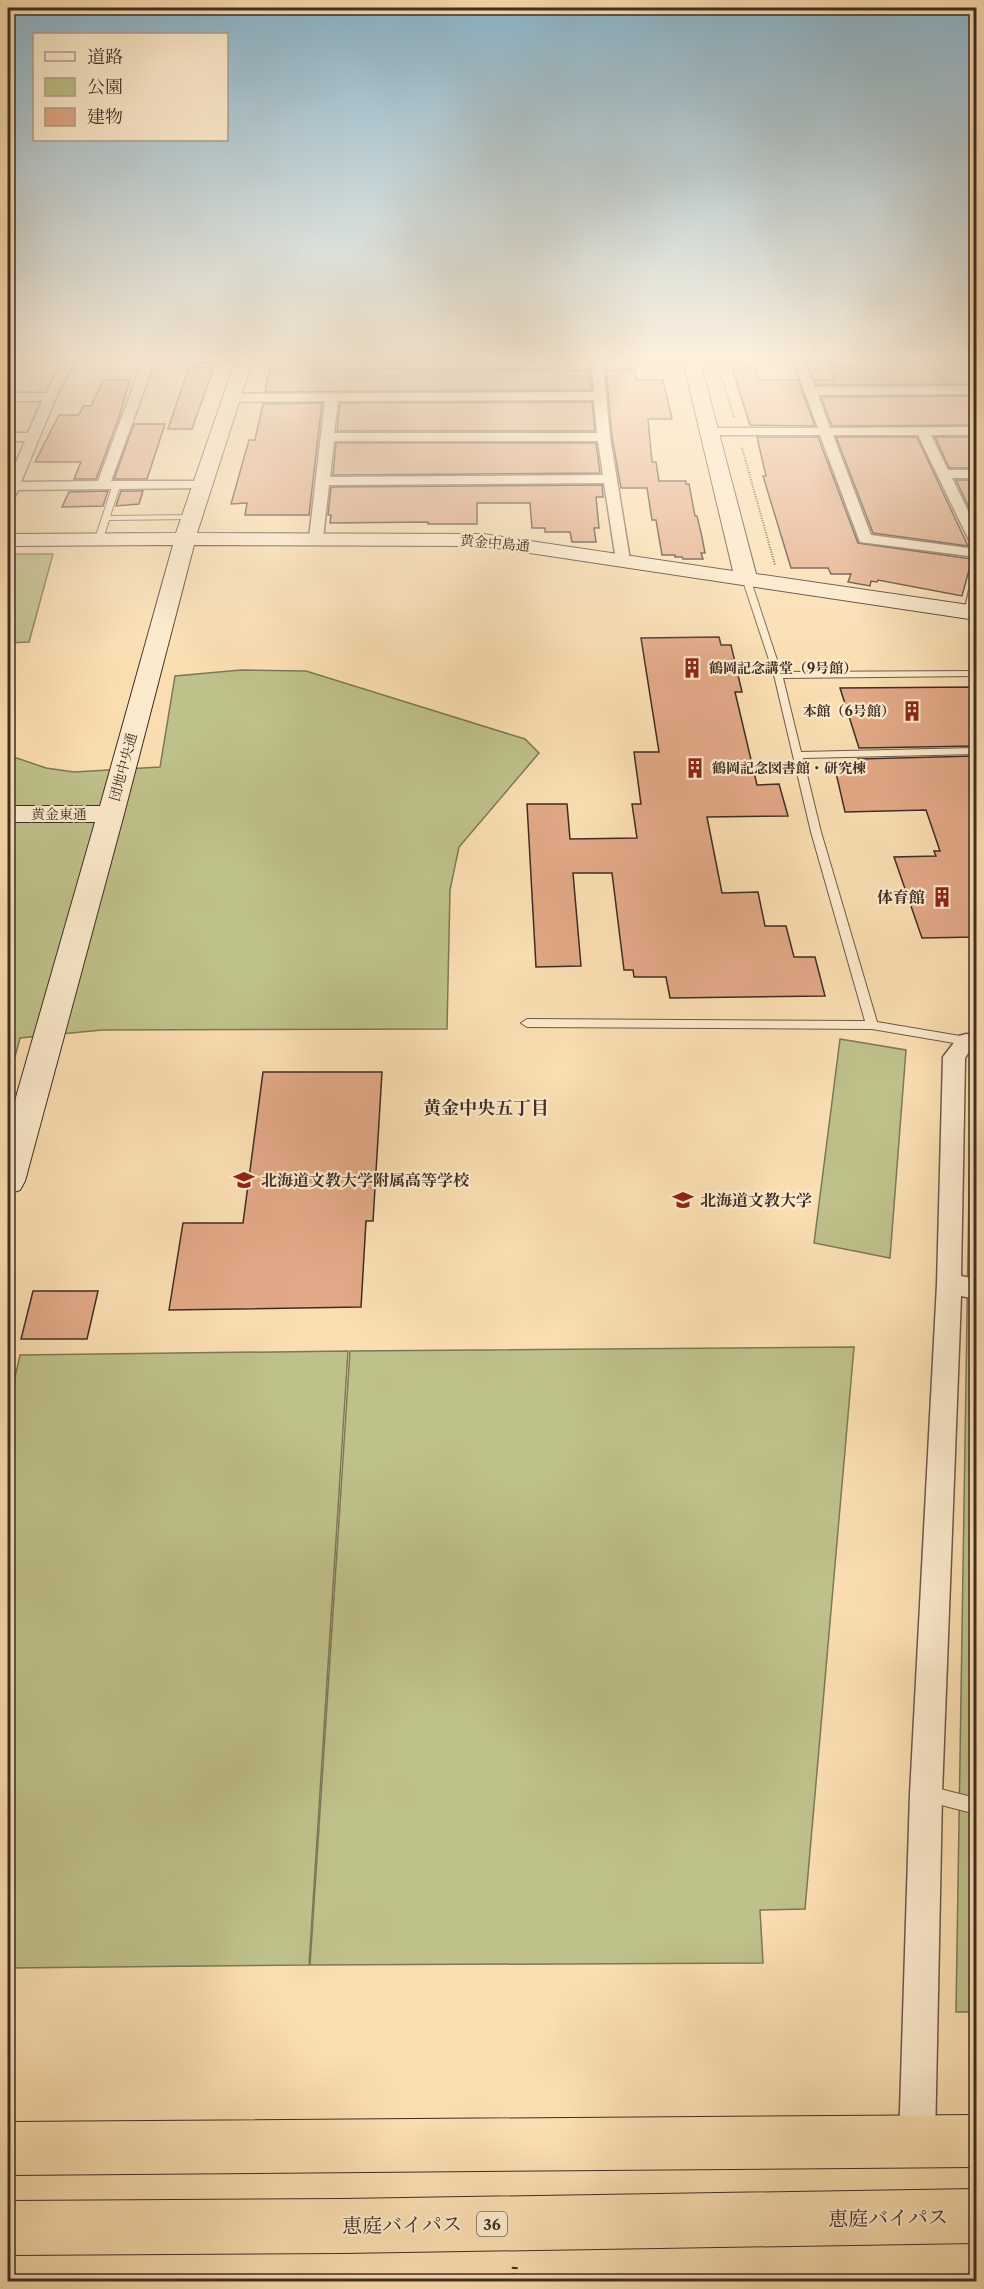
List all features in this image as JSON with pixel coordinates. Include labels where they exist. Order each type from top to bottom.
[{"type":"highway","points":[[8,2149],[976,2141]]},
{"type":"highway","name":"恵庭バイパス","points":[[8,2228],[331,2227],[976,2216]]},
{"type":"street","points":[[21,462],[9,490],[202,485]]},
{"type":"street","points":[[110,486],[118,462]]},
{"type":"street","name":"団地中央通","points":[[8,1181],[19,1099],[111,814],[188,528],[210,462]]},
{"type":"street","points":[[316,538],[324,462]]},
{"type":"street","points":[[608,462],[623,560]]},
{"type":"street","points":[[717,462],[746,578]]},
{"type":"street","points":[[837,462],[865,539],[976,554]]},
{"type":"street","points":[[938,462],[972,520],[976,540]]},
{"type":"street","points":[[944,474],[976,474]]},
{"type":"street","points":[[322,481],[610,479]]},
{"type":"street","name":"黄金中島通","points":[[8,540],[99,539],[188,528],[316,538],[483,540],[974,613]]},
{"type":"street","points":[[974,613],[976,591]]},
{"type":"street","name":"黄金東通","points":[[8,814],[111,814]]},
{"type":"street","points":[[917,2142],[926,1794],[963,1287],[954,1057],[971,1041]]},
{"type":"lane","points":[[99,539],[106,518],[110,486]]},
{"type":"lane","points":[[106,518],[188,528]]},
{"type":"lane","points":[[746,578],[778,675],[816,832],[872,1025]]},
{"type":"lane","points":[[778,675],[976,673]]},
{"type":"lane","points":[[797,755],[976,751]]},
{"type":"lane","points":[[527,1023],[872,1025],[971,1041]]},
{"type":"lane","points":[[926,1794],[976,1806]]},
{"type":"path","points":[[746,462],[778,575]]},
{"type":"green space","points":[[8,554],[53,554],[29,642],[8,643]]},
{"type":"green space","points":[[241,670],[306,671],[525,739],[539,753],[459,847],[450,890],[447,1029],[102,1030],[20,1038],[8,1083],[8,755],[46,768],[74,772],[160,767],[175,676]]},
{"type":"green space","points":[[840,1039],[906,1050],[890,1258],[814,1243]]},
{"type":"green space","points":[[976,1060],[976,2012],[956,2012],[971,1062]]},
{"type":"green space","points":[[854,1347],[805,1909],[760,1910],[763,1963],[310,1965],[350,1351]]},
{"type":"green space","points":[[348,1351],[309,1965],[8,1968],[8,1408],[20,1355]]},
{"type":"building","points":[[35,462],[102,462],[96,479],[74,479],[81,462]]},
{"type":"building","points":[[120,462],[153,462],[147,479],[114,479]]},
{"type":"building","points":[[243,462],[315,462],[309,515],[245,515],[247,503],[231,504]]},
{"type":"building","points":[[334,462],[599,462],[600,473],[333,475]]},
{"type":"building","points":[[616,462],[656,462],[659,481],[686,481],[686,484],[689,484],[695,516],[697,516],[705,553],[701,553],[703,559],[683,559],[675,555],[662,555],[656,520],[652,520],[647,488],[621,488]]},
{"type":"building","points":[[763,462],[827,462],[858,543],[972,559],[962,596],[878,580],[877,582],[871,581],[870,586],[848,582],[851,574],[831,574],[828,568],[791,568],[763,476],[766,476]]},
{"type":"building","points":[[846,462],[929,462],[968,546],[873,533]]},
{"type":"building","points":[[946,462],[976,462],[976,468],[949,468]]},
{"type":"building","points":[[956,480],[976,480],[976,512],[971,512]]},
{"type":"building","points":[[602,485],[603,497],[596,497],[599,528],[594,528],[596,542],[572,542],[570,532],[545,532],[545,528],[532,528],[530,503],[477,503],[477,524],[330,523],[331,515],[328,515],[331,487]]},
{"type":"building","points":[[108,491],[103,506],[62,507],[69,492]]},
{"type":"building","points":[[121,491],[143,491],[139,504],[116,506]]},
{"type":"building","points":[[719,637],[721,645],[731,645],[742,692],[735,692],[757,785],[779,784],[788,816],[707,817],[722,893],[758,892],[765,926],[786,926],[794,957],[815,957],[825,996],[670,998],[666,977],[634,977],[633,970],[624,970],[612,873],[573,873],[581,966],[536,967],[527,804],[567,804],[570,839],[637,838],[632,804],[641,804],[634,752],[659,752],[641,638]]},
{"type":"building","name":"本館（6号館）","points":[[976,687],[976,746],[859,748],[840,688]]},
{"type":"building","points":[[976,756],[976,937],[922,938],[894,857],[936,856],[934,851],[940,851],[926,810],[845,812],[836,773],[843,766],[858,759]]},
{"type":"building","points":[[263,1072],[382,1072],[373,1221],[366,1221],[361,1307],[169,1310],[183,1223],[243,1223]]},
{"type":"building","points":[[33,1291],[98,1291],[87,1339],[21,1339]]},
{"type":"place","name":"鶴岡記念講堂（9号館）","points":[[692,668]]},
{"type":"place","name":"本館（6号館）","points":[[912,711]]},
{"type":"place","name":"鶴岡記念図書館・研究棟","points":[[695,768]]},
{"type":"place","name":"体育館","points":[[942,897]]},
{"type":"place","name":"北海道文教大学附属高等学校","points":[[244,1180]]},
{"type":"place","name":"北海道文教大学","points":[[683,1200]]},
{"type":"district","name":"黄金中央五丁目","points":[[486,1108]]}]
